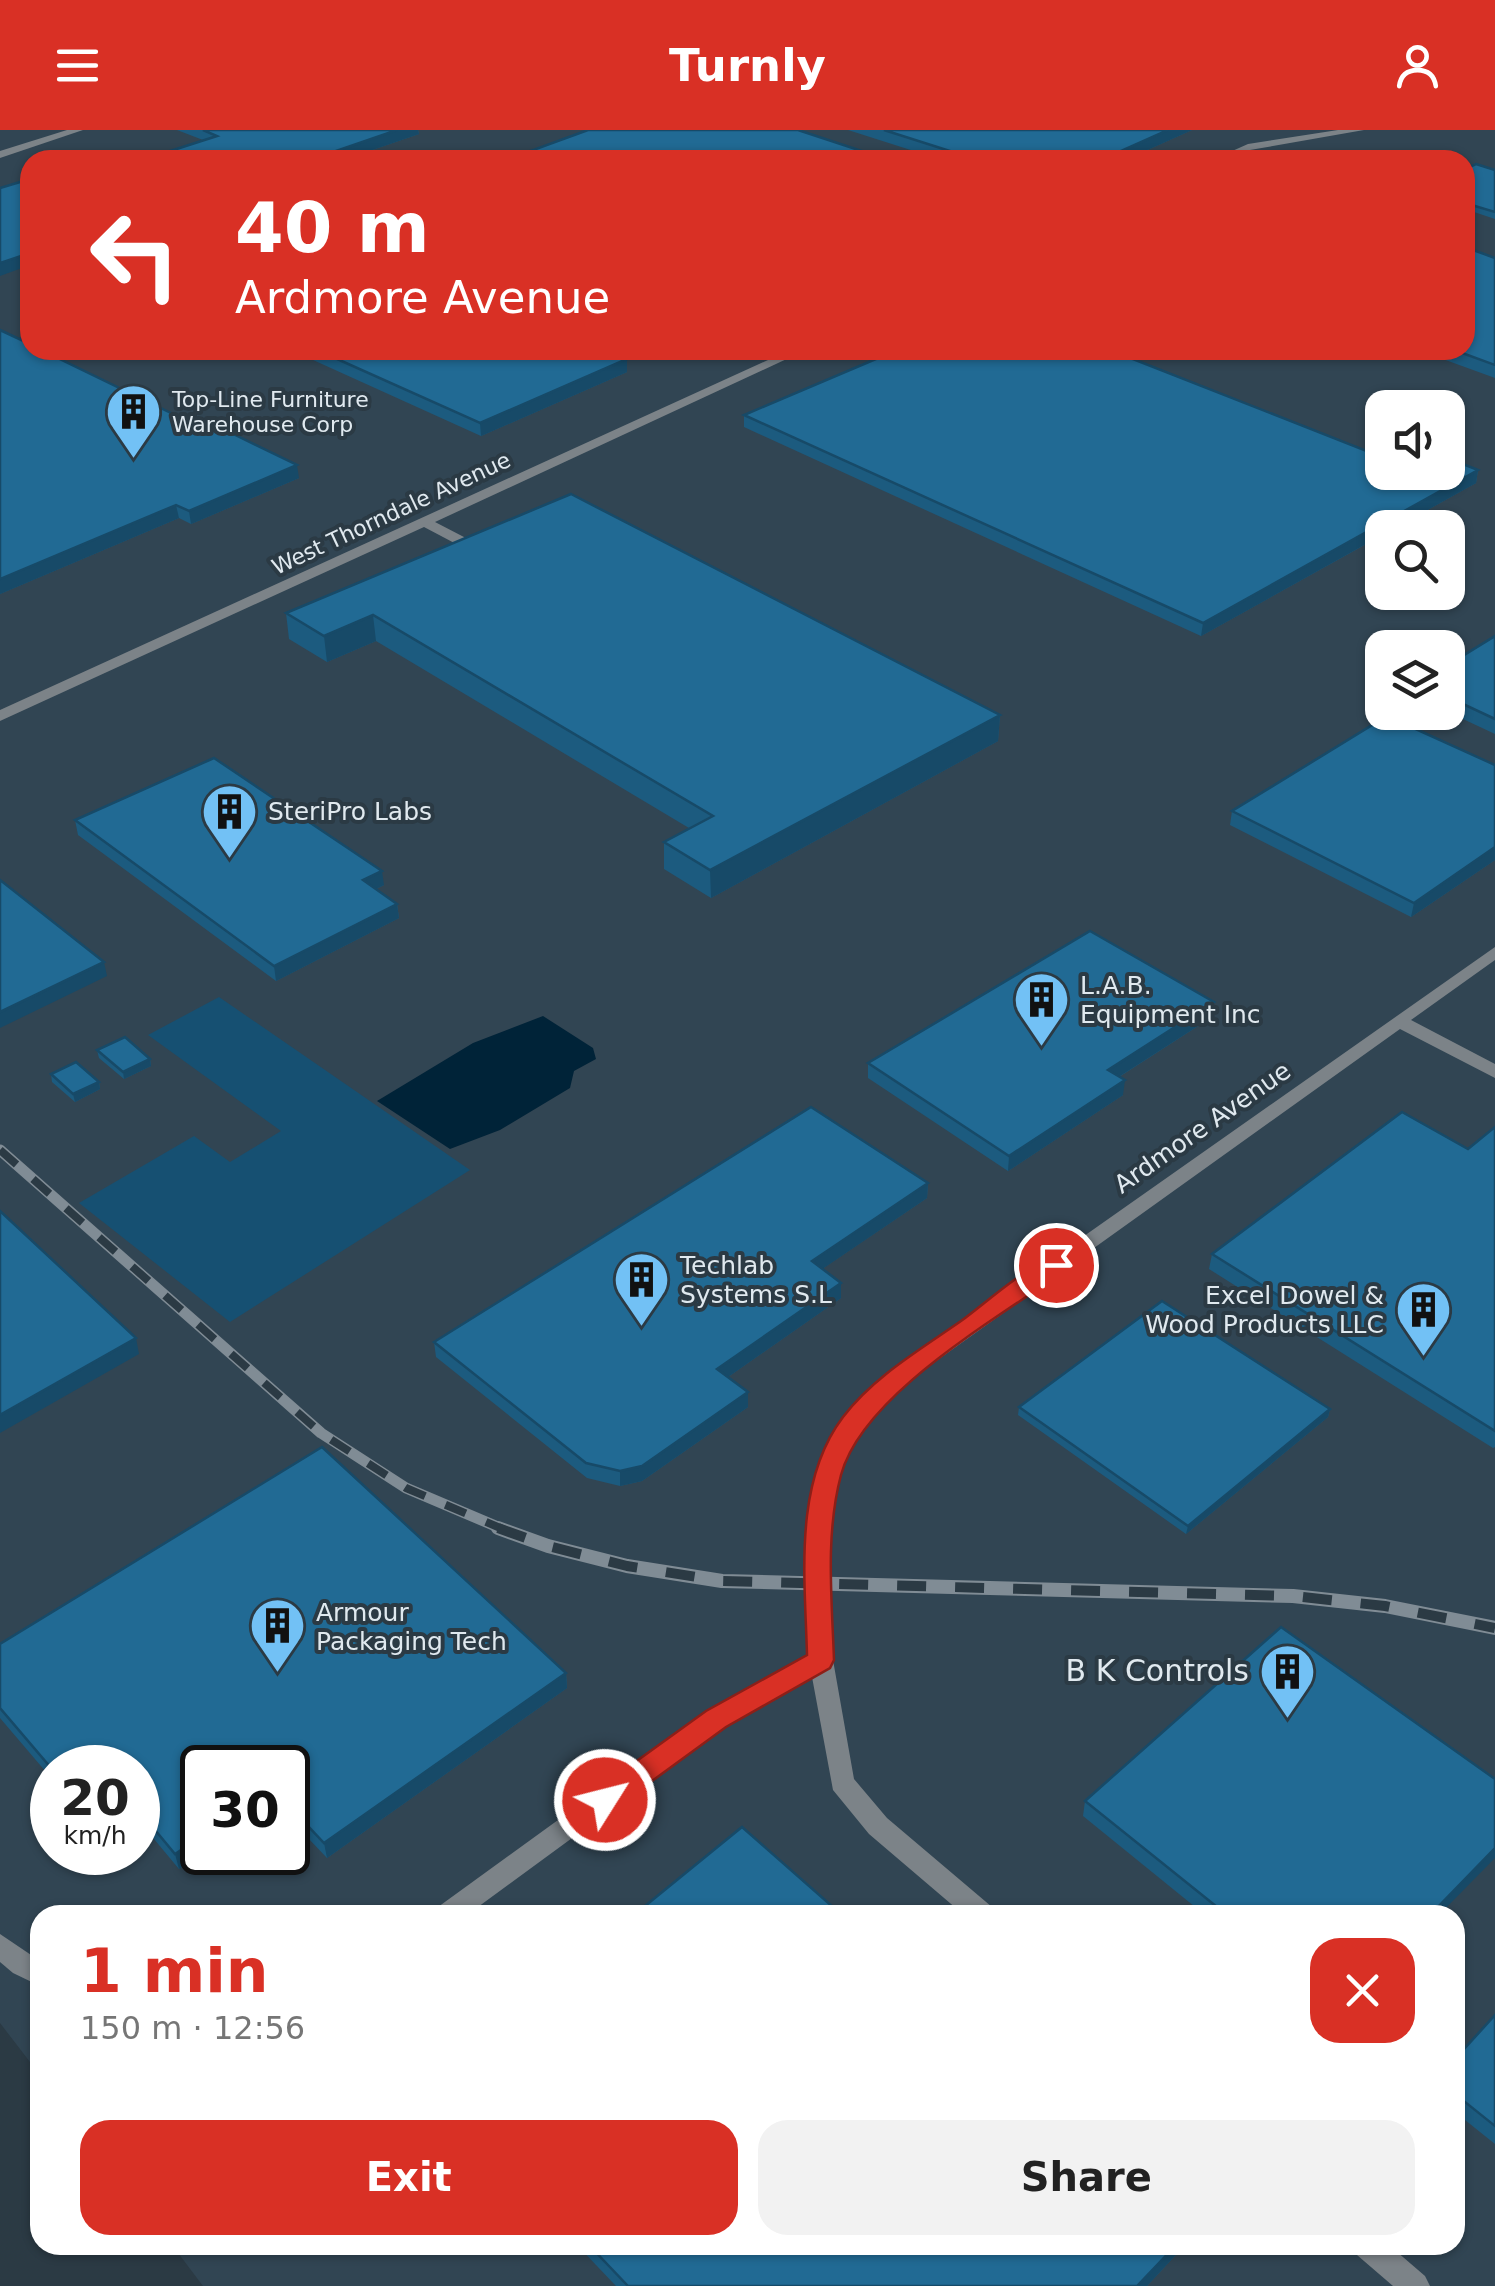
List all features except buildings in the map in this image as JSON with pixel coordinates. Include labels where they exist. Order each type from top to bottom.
[{"type":"street","points":[[0,154],[57,132],[78,130]]},
{"type":"street","points":[[1241,150],[1360,130]]},
{"type":"street","name":"West Thorndale Avenue","points":[[0,716],[778,360]]},
{"type":"street","points":[[424,522],[494,559]]},
{"type":"street","name":"Ardmore Avenue","points":[[971,1905],[878,1826],[842,1783],[821,1660],[818,1549],[829,1472],[852,1423],[902,1374],[1495,952]]},
{"type":"street","points":[[1399,1021],[1495,1072]]},
{"type":"street","points":[[461,1905],[716,1719],[821,1660]]},
{"type":"street","points":[[0,1946],[30,1970]]},
{"type":"street","points":[[1379,2255],[1415,2286]]},
{"type":"shaded area","points":[[0,130],[1495,130],[1495,2286],[203,2286],[180,2255],[1465,2255],[1465,1905],[30,1905],[30,2062],[0,2023]]},
{"type":"shaded area","points":[[219,997],[470,1170],[230,1322],[79,1203],[194,1136],[230,1162],[281,1131],[148,1035]]},
{"type":"shaded area","points":[[543,1016],[593,1048],[596,1059],[574,1071],[570,1088],[500,1130],[450,1149],[377,1101],[473,1043]]},
{"type":"railway","points":[[0,1150],[321,1433],[406,1488],[505,1530]]},
{"type":"railway","points":[[498,1528],[548,1546],[627,1566],[722,1581],[1293,1596],[1385,1606],[1495,1628]]},
{"type":"place","name":"Top-Line Furniture Warehouse Corp","points":[[133,461]]},
{"type":"place","name":"SteriPro Labs","points":[[229,860]]},
{"type":"place","name":"L.A.B. Equipment Inc","points":[[1041,1048]]},
{"type":"place","name":"Techlab Systems S.L","points":[[641,1328]]},
{"type":"place","name":"Excel Dowel & Wood Products LLC","points":[[1423,1358]]},
{"type":"place","name":"Armour Packaging Tech","points":[[277,1675]]},
{"type":"place","name":"B K Controls","points":[[1288,1720]]},
{"type":"route","points":[[605,1800],[716,1719],[821,1660],[818,1549],[824,1496],[829,1472],[852,1423],[902,1374],[1056,1265]]}]
